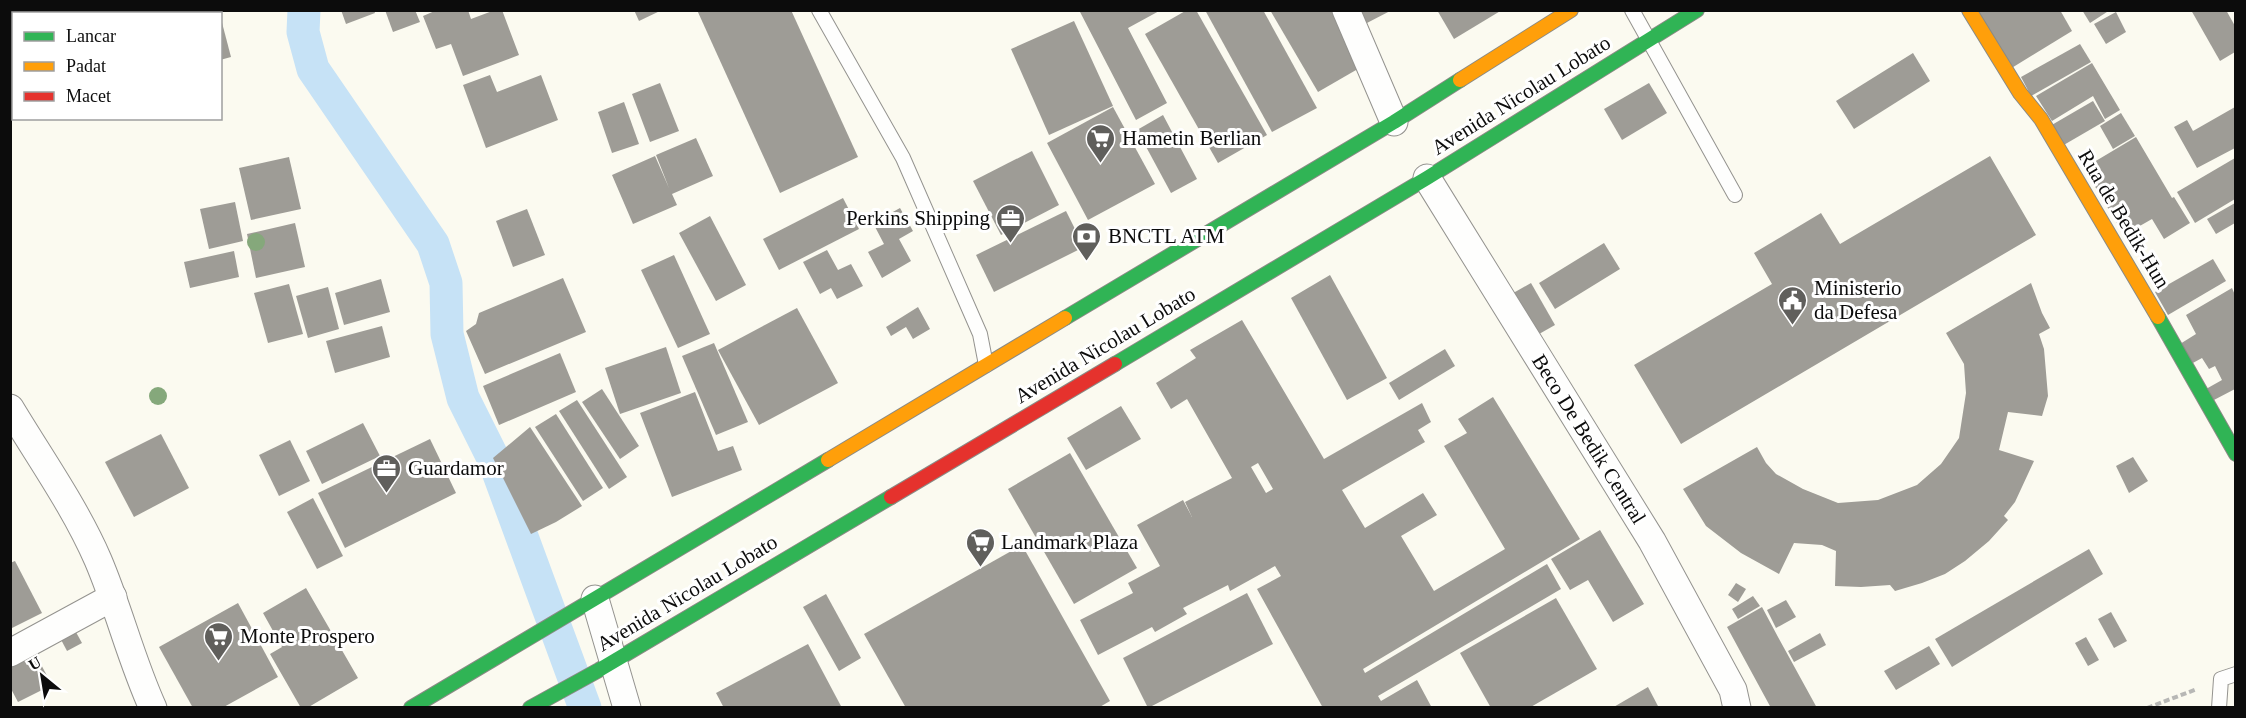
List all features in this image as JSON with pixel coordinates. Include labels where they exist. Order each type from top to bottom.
[{"type":"main road","name":"Avenida Nicolau Lobato","points":[[411,708],[1394,122],[1571,10]]},
{"type":"main road","name":"Avenida Nicolau Lobato","points":[[530,708],[607,665],[1428,178],[1697,10]]},
{"type":"main road","name":"Rua de Bedik-Hun","points":[[1969,10],[2020,93],[2041,120],[2196,381],[2235,454]]},
{"type":"street","points":[[1346,10],[1394,122]]},
{"type":"street","name":"Beco De Bedik Central","points":[[1428,178],[1652,541],[1733,690],[1737,708]]},
{"type":"street","points":[[10,408],[84,530],[113,597],[143,686],[153,708]]},
{"type":"street","points":[[10,653],[113,597]]},
{"type":"street","points":[[595,599],[607,665],[627,708]]},
{"type":"lane","points":[[819,10],[903,158],[980,334],[986,365]]},
{"type":"lane","points":[[1632,10],[1735,195]]},
{"type":"lane","points":[[2218,708],[2221,679],[2235,674]]},
{"type":"path","points":[[2147,708],[2221,679]]},
{"type":"building","points":[[176,10],[220,10],[220,12],[176,12]]},
{"type":"building","points":[[341,10],[374,10],[375,13],[346,24]]},
{"type":"building","points":[[385,10],[415,10],[420,22],[393,32]]},
{"type":"building","points":[[437,10],[468,10],[471,19],[495,10],[502,10],[519,55],[463,76],[451,44],[436,49],[423,16]]},
{"type":"building","points":[[634,10],[662,10],[639,21]]},
{"type":"building","points":[[697,10],[791,10],[858,157],[780,193]]},
{"type":"building","points":[[1079,10],[1161,10],[1128,28],[1167,103],[1136,120]]},
{"type":"building","points":[[1187,10],[1196,10],[1267,135],[1218,163],[1145,34]]},
{"type":"building","points":[[1205,10],[1263,10],[1317,108],[1272,132]]},
{"type":"building","points":[[1270,10],[1331,10],[1363,66],[1318,92]]},
{"type":"building","points":[[1358,10],[1392,10],[1365,24]]},
{"type":"building","points":[[1437,10],[1502,10],[1454,39]]},
{"type":"building","points":[[1976,10],[2060,10],[2072,31],[2010,69]]},
{"type":"building","points":[[2082,10],[2110,10],[2090,23]]},
{"type":"building","points":[[2191,10],[2226,10],[2235,26],[2235,52],[2220,61]]},
{"type":"building","points":[[2116,12],[2126,32],[2106,44],[2094,24]]},
{"type":"building","points":[[1074,21],[1113,106],[1049,135],[1011,49]]},
{"type":"building","points":[[222,23],[231,57],[222,59]]},
{"type":"building","points":[[2080,44],[2091,62],[2031,96],[2021,77]]},
{"type":"building","points":[[1913,53],[1930,81],[1854,129],[1836,101]]},
{"type":"building","points":[[2092,63],[2120,110],[2105,119],[2093,96],[2052,121],[2036,96]]},
{"type":"building","points":[[490,75],[497,92],[541,75],[558,120],[486,148],[463,85]]},
{"type":"building","points":[[660,83],[679,131],[650,142],[632,94]]},
{"type":"building","points":[[1649,83],[1667,113],[1622,140],[1604,109]]},
{"type":"building","points":[[2093,101],[2105,121],[2062,146],[2050,126]]},
{"type":"building","points":[[624,102],[639,144],[612,153],[598,112]]},
{"type":"building","name":"Hametin Berlian","points":[[1113,107],[1155,184],[1088,220],[1047,143]]},
{"type":"building","points":[[2235,107],[2235,148],[2197,168],[2174,127],[2187,120],[2193,131]]},
{"type":"building","points":[[2121,113],[2135,136],[2113,149],[2100,126]]},
{"type":"building","points":[[1163,115],[1197,179],[1171,193],[1137,130]]},
{"type":"building","points":[[2136,137],[2172,198],[2174,197],[2190,223],[2164,239],[2152,219],[2124,235],[2084,168]]},
{"type":"building","points":[[696,138],[713,176],[672,194],[677,205],[633,224],[612,175],[655,156],[669,188],[656,155]]},
{"type":"building","points":[[1032,151],[1059,205],[1001,235],[973,181]]},
{"type":"building","name":"Ministerio da Defesa","points":[[1990,156],[2036,235],[1681,444],[1634,365],[1772,284],[1754,253],[1821,213],[1840,244]]},
{"type":"building","points":[[289,157],[301,209],[251,220],[239,168]]},
{"type":"building","points":[[2235,158],[2235,199],[2195,223],[2177,192]]},
{"type":"building","points":[[843,198],[859,229],[779,270],[763,239]]},
{"type":"building","points":[[235,202],[243,241],[209,249],[200,209]]},
{"type":"building","points":[[2235,203],[2235,223],[2216,234],[2207,219]]},
{"type":"building","points":[[900,208],[913,231],[899,239],[911,261],[882,278],[868,252],[884,244],[873,223]]},
{"type":"building","points":[[527,209],[545,255],[513,267],[496,221]]},
{"type":"building","points":[[1066,211],[1084,247],[994,292],[976,255]]},
{"type":"building","points":[[710,216],[746,285],[716,301],[679,233]]},
{"type":"building","points":[[295,223],[305,267],[256,278],[247,234]]},
{"type":"building","points":[[1604,243],[1620,269],[1555,309],[1539,283]]},
{"type":"building","points":[[827,250],[838,270],[851,264],[863,286],[837,299],[831,288],[820,294],[803,262]]},
{"type":"building","points":[[234,251],[239,277],[190,288],[184,262]]},
{"type":"building","points":[[674,255],[710,334],[678,348],[641,270]]},
{"type":"building","points":[[2213,259],[2226,281],[2168,315],[2155,292]]},
{"type":"building","points":[[1330,275],[1387,378],[1347,400],[1291,298]]},
{"type":"building","points":[[563,278],[586,332],[485,374],[466,331],[476,324],[479,313]]},
{"type":"building","points":[[381,279],[390,312],[344,325],[335,293]]},
{"type":"building","points":[[1531,283],[1555,325],[1532,338],[1508,296]]},
{"type":"building","points":[[2031,283],[2050,328],[2039,334],[2044,349],[2048,396],[2042,416],[2008,412],[1999,450],[2034,461],[2015,502],[2004,516],[2008,520],[1989,541],[1965,561],[1945,574],[1895,591],[1890,585],[1835,586],[1836,551],[1822,545],[1794,543],[1779,574],[1741,553],[1706,526],[1683,489],[1757,447],[1766,463],[1776,474],[1803,489],[1838,503],[1878,500],[1917,485],[1941,464],[1959,438],[1966,393],[1964,364],[1946,333]]},
{"type":"building","points":[[289,284],[303,334],[268,343],[254,293]]},
{"type":"building","points":[[328,287],[339,329],[308,338],[296,296]]},
{"type":"building","points":[[2232,288],[2235,295],[2235,389],[2212,401],[2206,389],[2222,380],[2215,366],[2209,369],[2202,358],[2191,364],[2180,344],[2196,334],[2186,315]]},
{"type":"building","points":[[918,307],[930,329],[913,339],[906,327],[891,336],[886,327]]},
{"type":"building","points":[[797,308],[838,383],[759,425],[718,350]]},
{"type":"building","points":[[1242,320],[1324,459],[1422,403],[1431,422],[1418,430],[1425,442],[1342,490],[1365,528],[1423,493],[1437,515],[1401,536],[1434,591],[1505,549],[1444,446],[1467,433],[1458,419],[1493,397],[1580,539],[1363,669],[1365,673],[1547,564],[1561,589],[1378,696],[1381,701],[1417,680],[1432,708],[1323,708],[1257,589],[1281,576],[1275,566],[1230,591],[1228,585],[1183,608],[1187,614],[1155,632],[1152,627],[1098,655],[1080,620],[1133,593],[1128,583],[1160,566],[1137,525],[1183,500],[1192,517],[1185,502],[1232,478],[1187,399],[1171,409],[1156,383],[1196,358],[1190,350]],"holes":[[[1258,463],[1273,489],[1266,493],[1251,467]]]},
{"type":"building","points":[[382,326],[390,357],[335,373],[326,341]]},
{"type":"building","points":[[714,343],[748,422],[716,435],[682,356]]},
{"type":"building","points":[[666,347],[681,393],[620,414],[605,368]]},
{"type":"building","points":[[1445,349],[1455,366],[1399,400],[1389,383]]},
{"type":"building","points":[[560,353],[576,392],[499,425],[483,386]]},
{"type":"building","points":[[602,389],[639,446],[620,459],[582,402]]},
{"type":"building","points":[[695,392],[718,451],[733,446],[742,470],[672,497],[640,413]]},
{"type":"building","points":[[577,400],[627,477],[609,489],[559,411]]},
{"type":"building","points":[[1121,406],[1141,439],[1086,470],[1067,438]]},
{"type":"building","points":[[556,414],[603,488],[583,501],[535,427]]},
{"type":"building","points":[[363,423],[380,456],[322,484],[306,451]]},
{"type":"building","points":[[530,427],[582,506],[531,534],[493,458]]},
{"type":"building","points":[[161,434],[189,488],[134,517],[105,462]]},
{"type":"building","name":"Guardamor","points":[[430,439],[456,493],[345,548],[318,493]]},
{"type":"building","points":[[290,440],[310,481],[279,496],[259,455]]},
{"type":"building","points":[[1070,453],[1137,568],[1074,604],[1008,489]]},
{"type":"building","points":[[2133,457],[2148,481],[2129,493],[2116,466]]},
{"type":"building","points":[[313,498],[343,556],[317,569],[287,512]]},
{"type":"building","points":[[1600,530],[1644,604],[1613,622],[1588,580],[1570,590],[1551,559]]},
{"type":"building","points":[[1022,545],[1110,701],[1098,708],[906,708],[864,634]]},
{"type":"building","points":[[2089,549],[2103,574],[1952,667],[1935,639]]},
{"type":"building","points":[[15,561],[42,613],[10,629],[10,563]]},
{"type":"building","points":[[1736,583],[1746,589],[1738,602],[1728,595]]},
{"type":"building","points":[[306,588],[358,678],[307,708],[301,708],[270,654],[282,647],[263,613]]},
{"type":"building","points":[[1247,593],[1273,644],[1148,708],[1123,658]]},
{"type":"building","points":[[826,594],[861,658],[839,671],[803,607]]},
{"type":"building","points":[[1753,596],[1760,606],[1738,619],[1732,609]]},
{"type":"building","points":[[1556,598],[1597,669],[1529,708],[1491,708],[1460,653]]},
{"type":"building","points":[[1786,600],[1796,617],[1776,628],[1767,610]]},
{"type":"building","name":"Monte Prospero","points":[[238,603],[278,677],[222,708],[193,708],[159,647]]},
{"type":"building","points":[[1762,607],[1817,708],[1771,708],[1727,627]]},
{"type":"building","points":[[2111,612],[2127,641],[2114,648],[2098,619]]},
{"type":"building","points":[[72,625],[82,643],[67,651],[57,632]]},
{"type":"building","points":[[1820,633],[1826,645],[1794,662],[1788,651]]},
{"type":"building","points":[[2086,637],[2099,660],[2088,666],[2075,643]]},
{"type":"building","points":[[808,644],[842,708],[724,708],[716,693]]},
{"type":"building","points":[[31,646],[52,685],[18,702],[10,687],[10,656]]},
{"type":"building","points":[[1929,646],[1940,664],[1896,690],[1884,671]]},
{"type":"building","points":[[1648,687],[1659,708],[1612,708]]},
{"type":"waterway","points":[[304,10],[303,32],[313,69],[433,244],[446,283],[447,334],[463,398],[493,458],[585,708]]},
{"type":"traffic: fast","points":[[1115,364],[1427,178],[1697,10]]},
{"type":"traffic: fast","points":[[1065,318],[1394,122],[1460,80]]},
{"type":"traffic: fast","points":[[2158,317],[2236,454]]},
{"type":"traffic: fast","points":[[411,708],[828,460]]},
{"type":"traffic: fast","points":[[530,708],[599,670],[891,497]]},
{"type":"traffic: slow","points":[[1460,80],[1571,10]]},
{"type":"traffic: slow","points":[[1969,10],[2020,93],[2041,119],[2158,317]]},
{"type":"traffic: slow","points":[[828,460],[1065,318]]},
{"type":"traffic: jam","points":[[891,497],[1115,364]]},
{"type":"place","name":"Hametin Berlian","points":[[1101,164]]},
{"type":"place","name":"Perkins Shipping","points":[[1011,244]]},
{"type":"place","name":"BNCTL ATM","points":[[1087,262]]},
{"type":"place","name":"Ministerio da Defesa","points":[[1793,326]]},
{"type":"place","name":"Guardamor","points":[[387,494]]},
{"type":"place","name":"Landmark Plaza","points":[[980,568]]},
{"type":"place","name":"Monte Prospero","points":[[219,662]]}]
